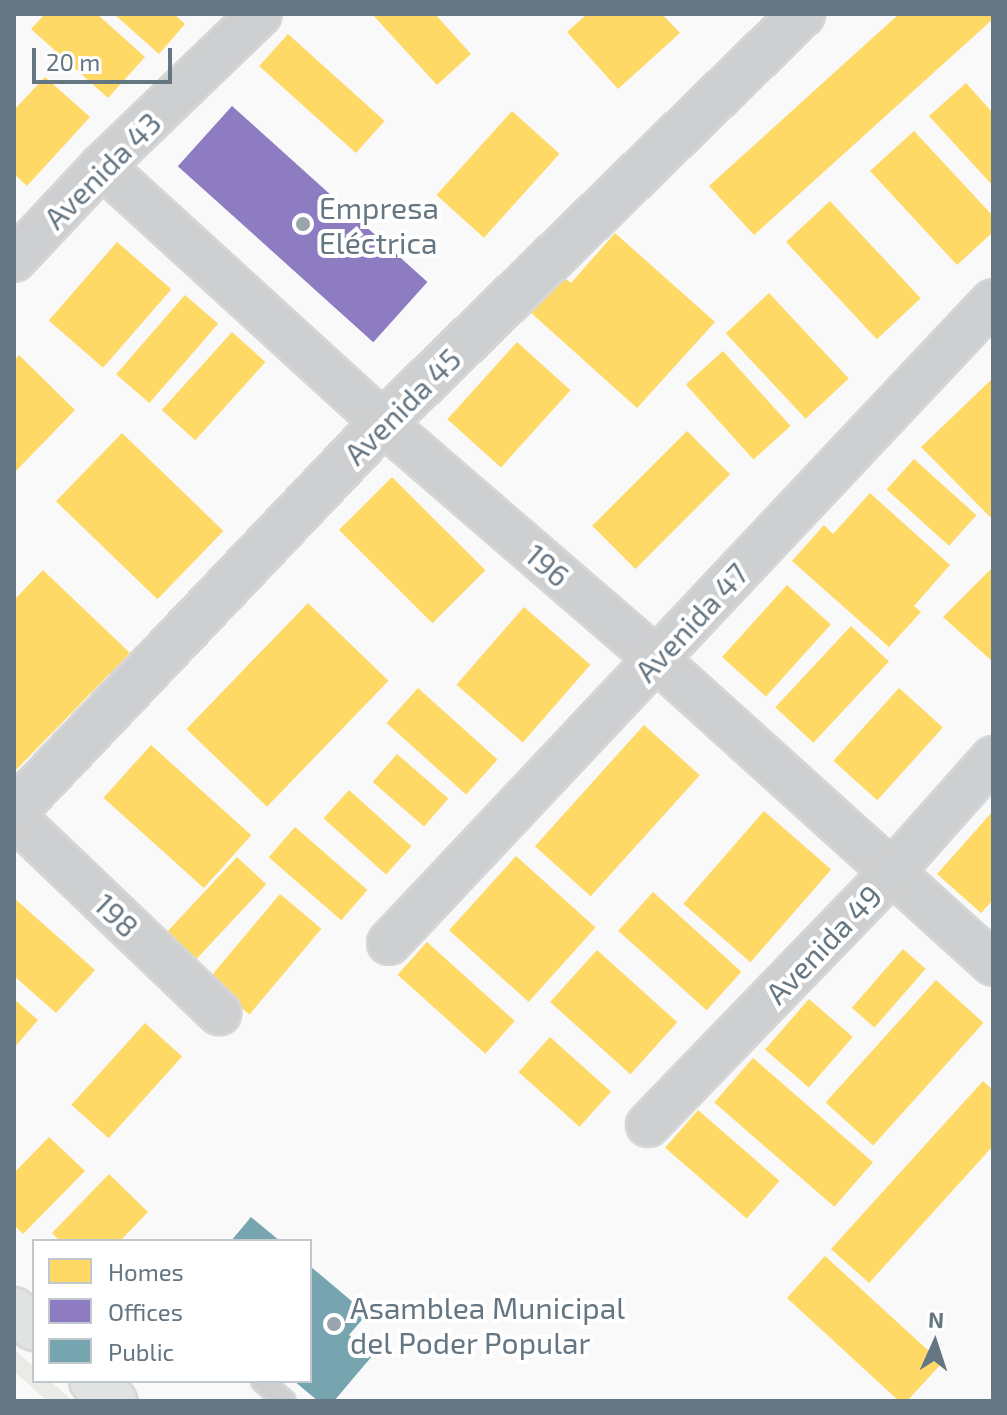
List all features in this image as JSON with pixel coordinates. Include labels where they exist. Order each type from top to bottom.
[{"type":"main road","points":[[14,1310],[32,1326]]},
{"type":"main road","points":[[94,1383],[114,1401]]},
{"type":"street","name":"Avenida 43","points":[[14,260],[102,166],[260,14]]},
{"type":"street","name":"Avenida 45","points":[[14,811],[383,423],[802,14]]},
{"type":"street","name":"196","points":[[102,166],[383,423],[656,659],[993,964]]},
{"type":"street","name":"Avenida 47","points":[[389,943],[993,301]]},
{"type":"street","name":"Avenida 49","points":[[648,1125],[890,874],[993,758]]},
{"type":"street","name":"198","points":[[14,817],[219,1013]]},
{"type":"lane","points":[[264,1383],[285,1401]]},
{"type":"shaded area","points":[[14,1349],[32,1365],[32,1383],[52,1383],[73,1401],[47,1401],[14,1371]]},
{"type":"building: Homes","points":[[45,14],[97,14],[145,57],[108,98],[31,29]]},
{"type":"building: Homes","points":[[114,14],[174,14],[185,24],[159,54]]},
{"type":"building: Homes","points":[[372,14],[435,14],[471,54],[437,85]]},
{"type":"building: Homes","points":[[587,14],[662,14],[680,33],[618,89],[567,32]]},
{"type":"building: Homes","points":[[899,14],[993,14],[993,19],[754,235],[709,186]]},
{"type":"building: Homes","points":[[288,34],[385,121],[356,153],[259,66]]},
{"type":"building: Homes","points":[[45,77],[90,117],[27,186],[14,174],[14,110]]},
{"type":"building: Homes","points":[[966,83],[993,113],[993,186],[929,116]]},
{"type":"building: Homes","points":[[512,111],[560,154],[484,238],[436,195]]},
{"type":"building: Homes","points":[[914,131],[993,216],[993,232],[957,265],[870,171]]},
{"type":"building: Homes","points":[[830,201],[921,298],[877,339],[786,242]]},
{"type":"building: Homes","points":[[615,233],[715,322],[637,408],[529,311],[561,275],[571,283]]},
{"type":"building: Homes","points":[[117,242],[171,289],[103,368],[49,320]]},
{"type":"building: Homes","points":[[769,293],[849,379],[806,419],[726,333]]},
{"type":"building: Homes","points":[[185,295],[218,324],[149,403],[116,374]]},
{"type":"building: Homes","points":[[232,332],[265,362],[195,440],[162,410]]},
{"type":"building: Homes","points":[[517,342],[571,390],[501,467],[447,419]]},
{"type":"building: Homes","points":[[723,351],[791,426],[753,460],[686,384]]},
{"type":"building: Homes","points":[[19,355],[75,410],[14,473],[14,361]]},
{"type":"building: Homes","points":[[993,378],[993,520],[921,447]]},
{"type":"building: Homes","points":[[687,431],[730,474],[635,569],[592,526]]},
{"type":"building: Homes","points":[[122,433],[223,531],[157,599],[56,501]]},
{"type":"building: Homes","points":[[914,459],[976,515],[949,546],[887,489]]},
{"type":"building: Homes","points":[[392,477],[485,570],[432,623],[339,530]]},
{"type":"building: Homes","points":[[870,493],[950,565],[914,606],[921,612],[889,647],[792,561],[824,525],[833,534]]},
{"type":"building: Homes","points":[[993,567],[993,662],[943,617]]},
{"type":"building: Homes","points":[[43,570],[130,653],[14,772],[14,600]]},
{"type":"building: Homes","points":[[787,585],[831,624],[766,697],[722,657]]},
{"type":"building: Homes","points":[[308,603],[389,681],[267,807],[186,729]]},
{"type":"building: Homes","points":[[524,607],[590,665],[523,742],[456,685]]},
{"type":"building: Homes","points":[[851,626],[889,661],[813,743],[775,707]]},
{"type":"building: Homes","points":[[418,688],[498,760],[466,795],[387,723]]},
{"type":"building: Homes","points":[[899,688],[943,727],[877,800],[833,761]]},
{"type":"building: Homes","points":[[644,725],[700,775],[591,896],[535,846]]},
{"type":"building: Homes","points":[[151,745],[251,835],[204,888],[103,798]]},
{"type":"building: Homes","points":[[397,754],[448,799],[424,827],[373,782]]},
{"type":"building: Homes","points":[[349,790],[411,846],[386,874],[324,818]]},
{"type":"building: Homes","points":[[764,811],[831,869],[750,962],[683,904]]},
{"type":"building: Homes","points":[[993,811],[993,900],[981,913],[937,874]]},
{"type":"building: Homes","points":[[295,827],[367,890],[341,920],[269,857]]},
{"type":"building: Homes","points":[[516,856],[596,928],[529,1002],[449,930]]},
{"type":"building: Homes","points":[[237,857],[266,884],[196,960],[167,932]]},
{"type":"building: Homes","points":[[653,892],[741,972],[707,1010],[618,931]]},
{"type":"building: Homes","points":[[280,894],[321,929],[249,1015],[208,980]]},
{"type":"building: Homes","points":[[14,898],[95,970],[56,1013],[14,976]]},
{"type":"building: Homes","points":[[427,942],[515,1021],[485,1054],[398,975]]},
{"type":"building: Homes","points":[[903,949],[926,969],[874,1028],[852,1008]]},
{"type":"building: Homes","points":[[597,950],[677,1022],[630,1074],[550,1002]]},
{"type":"building: Homes","points":[[936,980],[984,1023],[873,1145],[826,1103]]},
{"type":"building: Homes","points":[[14,999],[38,1020],[14,1048]]},
{"type":"building: Homes","points":[[809,999],[853,1037],[809,1088],[765,1050]]},
{"type":"building: Homes","points":[[145,1023],[182,1056],[109,1138],[71,1105]]},
{"type":"building: Homes","points":[[550,1037],[611,1092],[579,1127],[519,1072]]},
{"type":"building: Homes","points":[[753,1058],[873,1162],[834,1207],[714,1103]]},
{"type":"building: Homes","points":[[983,1081],[993,1090],[993,1146],[869,1283],[831,1249]]},
{"type":"building: Homes","points":[[698,1110],[780,1181],[747,1219],[665,1148]]},
{"type":"building: Homes","points":[[49,1137],[85,1171],[23,1234],[14,1225],[14,1173]]},
{"type":"building: Homes","points":[[109,1174],[148,1212],[122,1239],[58,1239],[52,1233]]},
{"type":"building: Homes","points":[[825,1256],[942,1363],[907,1401],[899,1401],[787,1298]]},
{"type":"building: Offices","name":"Empresa Eléctrica","points":[[232,106],[427,282],[373,342],[178,166]]},
{"type":"building: Public","name":"Asamblea Municipal del Poder Popular","points":[[251,1217],[278,1239],[233,1239]]},
{"type":"building: Public","name":"Asamblea Municipal del Poder Popular","points":[[312,1268],[367,1314],[349,1335],[373,1355],[334,1401],[318,1401],[296,1383],[312,1383]]},
{"type":"place","name":"Empresa Eléctrica","points":[[303,224]]},
{"type":"place","name":"Asamblea Municipal del Poder Popular","points":[[334,1324]]}]
